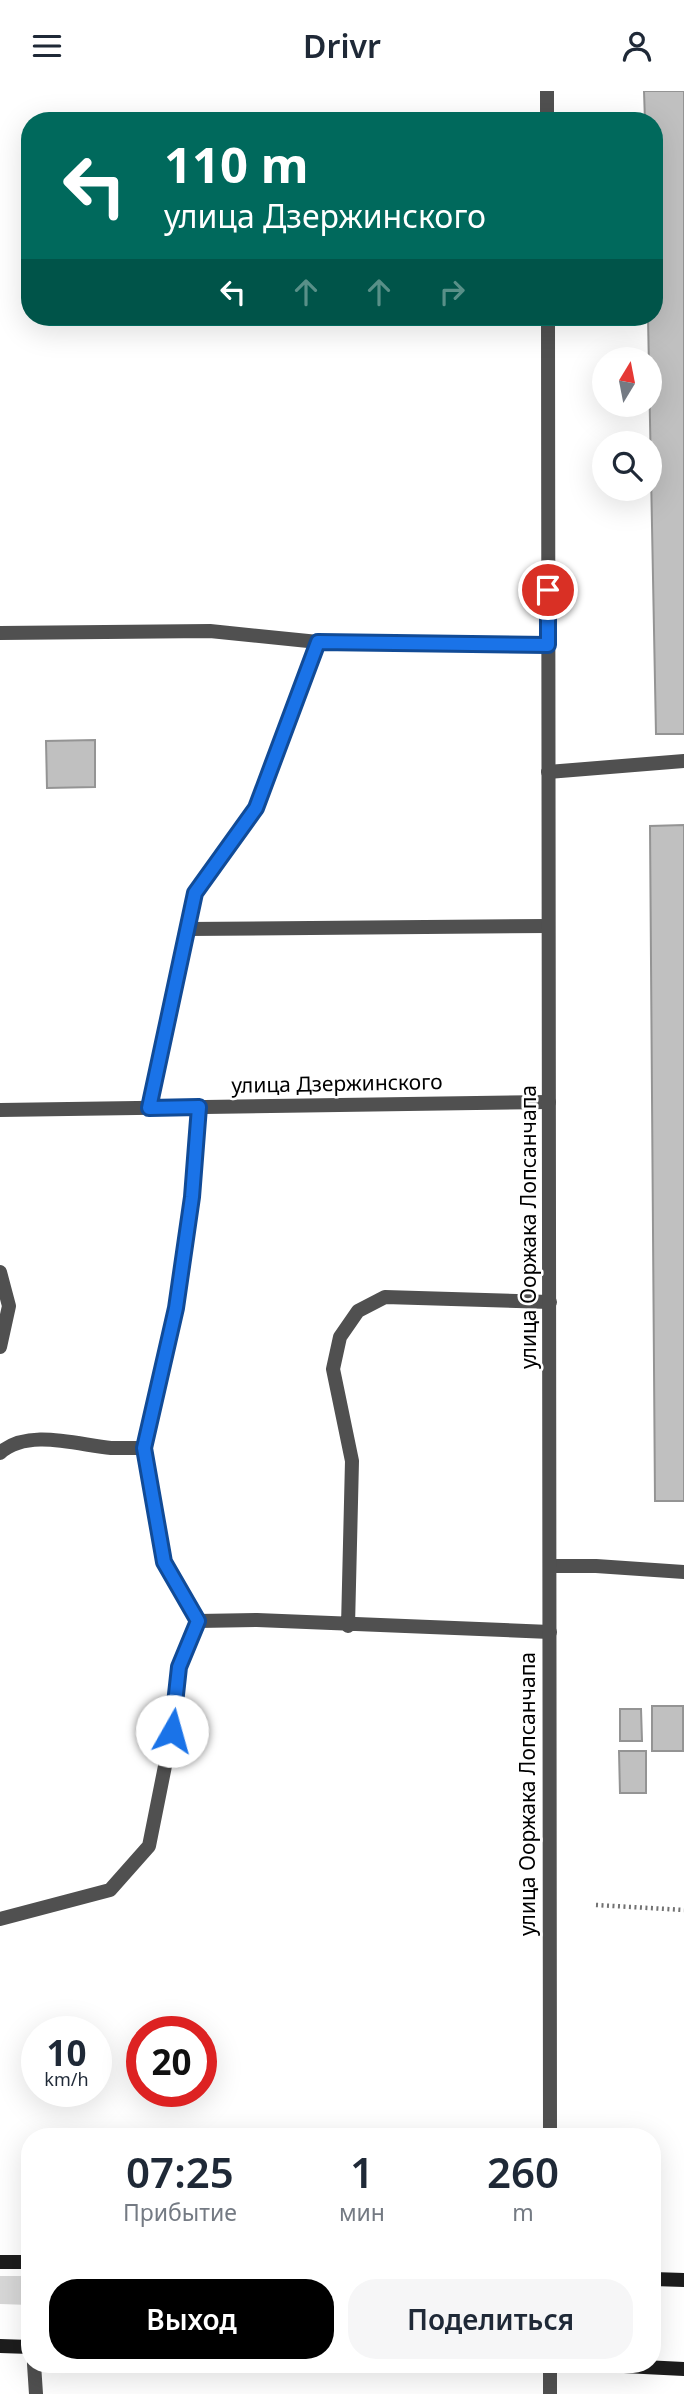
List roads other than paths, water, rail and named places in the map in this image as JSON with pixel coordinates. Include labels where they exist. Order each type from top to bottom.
[{"type":"main road","points":[[0,2262],[21,2262]]},
{"type":"main road","points":[[661,2279],[684,2280]]},
{"type":"main road","points":[[0,2346],[21,2347]]},
{"type":"main road","points":[[661,2368],[684,2369]]},
{"type":"street","points":[[547,91],[547,112]]},
{"type":"street","name":"улица Ооржака Лопсанчапа","points":[[548,326],[550,2128]]},
{"type":"street","points":[[0,633],[209,631],[318,642],[548,645]]},
{"type":"street","points":[[149,1108],[195,893],[256,808],[318,642]]},
{"type":"street","points":[[548,772],[684,761]]},
{"type":"street","points":[[187,929],[548,926]]},
{"type":"street","name":"улица Дзержинского","points":[[0,1110],[549,1102]]},
{"type":"street","points":[[198,1621],[164,1562],[144,1448],[176,1308],[192,1197],[199,1107]]},
{"type":"street","points":[[0,1272],[9,1306],[0,1347]]},
{"type":"street","points":[[348,1626],[352,1461],[333,1369],[340,1336],[358,1311],[385,1297],[550,1302]]},
{"type":"street","points":[[0,1453],[7,1447],[47,1438],[110,1448],[144,1448]]},
{"type":"street","points":[[550,1566],[684,1571]]},
{"type":"street","points":[[198,1621],[550,1632]]},
{"type":"street","points":[[0,1919],[110,1891],[149,1846],[172,1731],[179,1667],[198,1621]]},
{"type":"street","points":[[35,2373],[36,2394]]},
{"type":"street","points":[[550,2373],[550,2394]]}]
